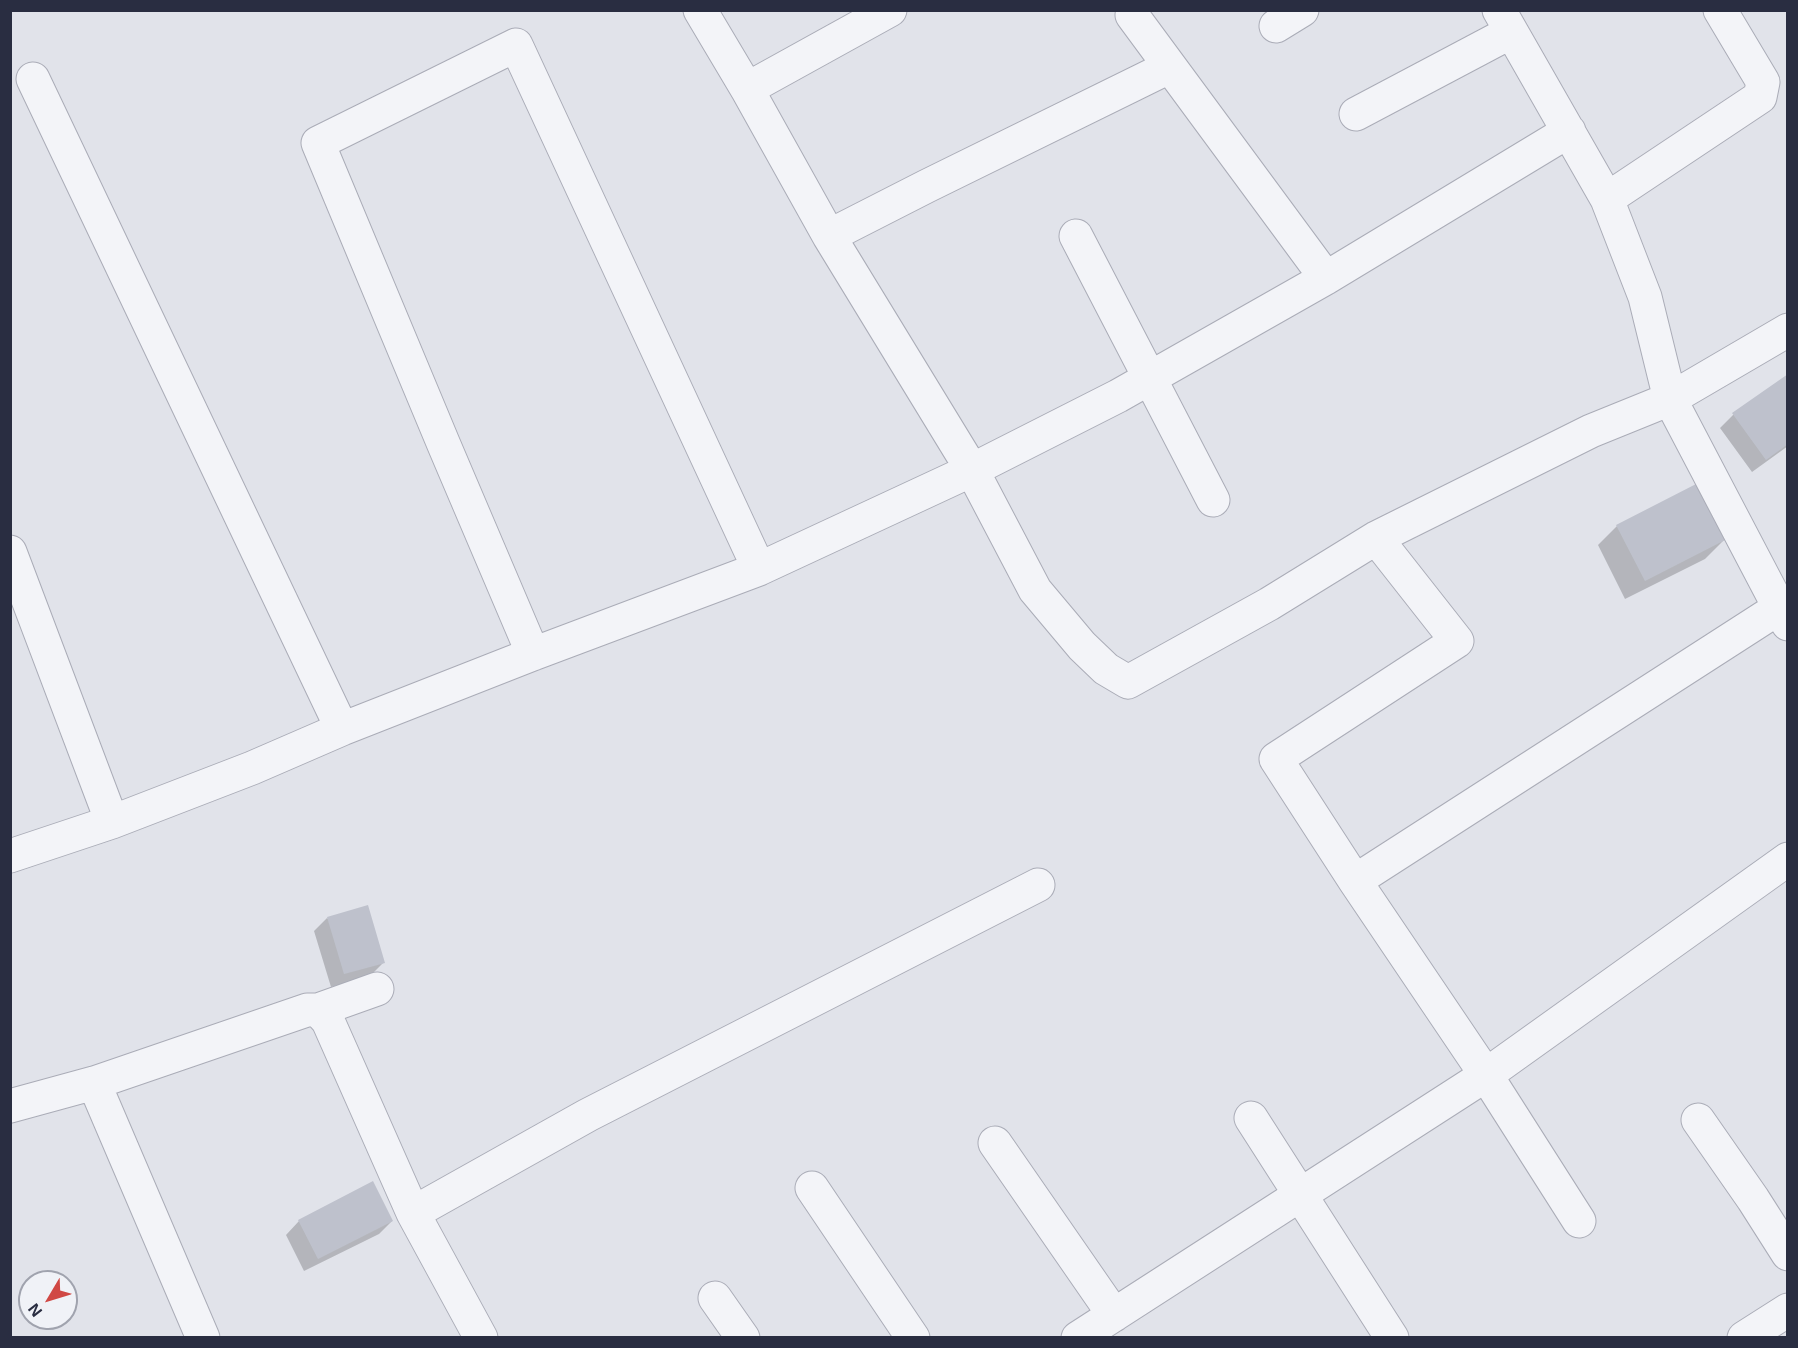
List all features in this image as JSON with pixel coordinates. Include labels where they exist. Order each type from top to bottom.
[{"type":"street","points":[[700,10],[829,236],[972,470],[1035,590],[1082,646],[1106,669],[1128,682],[1269,604],[1376,538],[1591,431],[1670,399],[1788,330]]},
{"type":"street","points":[[747,89],[890,10]]},
{"type":"street","points":[[1607,199],[1760,96],[1763,82],[1720,10]]},
{"type":"street","points":[[1132,15],[1326,278]]},
{"type":"street","points":[[1355,881],[1784,616],[1670,399],[1645,297],[1607,199],[1505,21],[1356,114]]},
{"type":"street","points":[[533,654],[318,143],[516,45],[759,569]]},
{"type":"street","points":[[829,236],[1170,66]]},
{"type":"street","points":[[33,79],[342,729]]},
{"type":"street","points":[[10,856],[112,822],[533,654],[759,569],[972,470],[1149,378],[1326,278],[1569,131]]},
{"type":"street","points":[[1076,236],[1214,500]]},
{"type":"street","points":[[1376,538],[1457,641],[1276,759],[1486,1075],[1579,1221]]},
{"type":"street","points":[[10,552],[112,822]]},
{"type":"street","points":[[1078,1338],[1486,1075],[1788,859]]},
{"type":"street","points":[[413,1213],[588,1115],[1038,885]]},
{"type":"street","points":[[10,1106],[94,1083],[307,1010],[318,1010],[377,989]]},
{"type":"street","points":[[318,1010],[328,1021],[413,1213],[481,1338]]},
{"type":"street","points":[[94,1083],[203,1338]]},
{"type":"street","points":[[1251,1118],[1392,1338]]},
{"type":"street","points":[[1698,1120],[1788,1254]]},
{"type":"street","points":[[995,1143],[1114,1315]]},
{"type":"street","points":[[812,1188],[913,1338]]},
{"type":"street","points":[[715,1298],[743,1338]]},
{"type":"street","points":[[1744,1338],[1788,1310]]},
{"type":"building","points":[[1788,374],[1788,444],[1766,460],[1732,413]]},
{"type":"building","points":[[1698,483],[1727,539],[1645,581],[1616,525]]},
{"type":"building","points":[[368,905],[385,963],[344,974],[327,917]]},
{"type":"building","points":[[373,1181],[393,1221],[318,1259],[298,1220]]}]
